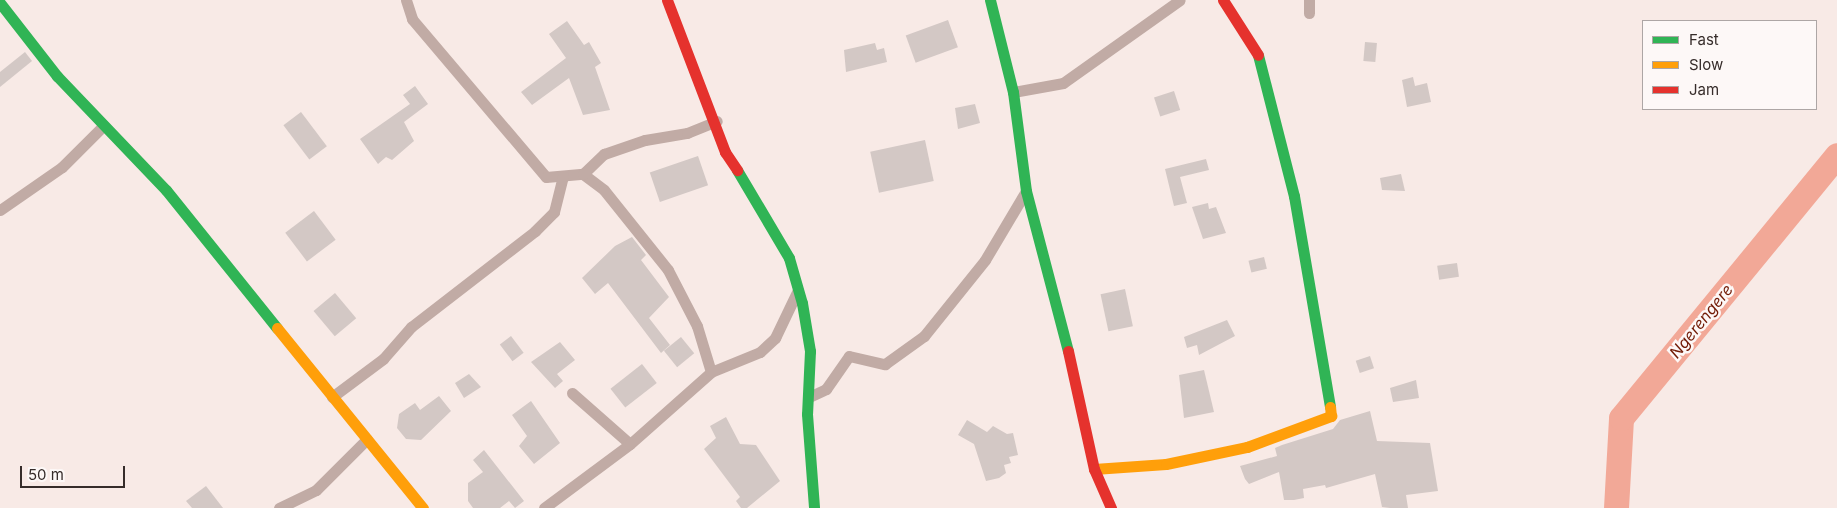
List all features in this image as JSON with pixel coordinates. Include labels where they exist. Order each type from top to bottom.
[{"type":"street","points":[[406,0],[412,18],[546,177],[582,174],[604,154],[644,140],[687,133],[717,121]]},
{"type":"street","points":[[667,0],[717,121],[725,152],[775,230],[798,290],[808,329],[814,508]]},
{"type":"street","points":[[990,0],[1013,92],[1026,191],[1058,305],[1094,470],[1111,508]]},
{"type":"street","points":[[1013,92],[1063,82],[1180,0]]},
{"type":"street","points":[[1094,470],[1166,464],[1247,447],[1331,416],[1294,196],[1269,84],[1257,52],[1223,0]]},
{"type":"street","points":[[1309,0],[1309,13]]},
{"type":"street","points":[[0,3],[57,76],[166,190],[423,508]]},
{"type":"street","points":[[0,210],[62,167],[104,125]]},
{"type":"street","points":[[582,174],[604,190],[668,270],[697,326],[711,372]]},
{"type":"street","points":[[332,397],[383,359],[411,327],[535,232],[554,212],[563,176]]},
{"type":"street","points":[[809,397],[826,390],[849,356],[885,364],[924,336],[985,260],[1026,191]]},
{"type":"street","points":[[544,508],[630,444],[711,372],[760,352],[775,338],[798,290]]},
{"type":"street","points":[[572,393],[630,444]]},
{"type":"street","points":[[279,508],[316,490],[367,440]]},
{"type":"building","points":[[948,20],[958,47],[916,63],[906,35]]},
{"type":"building","points":[[567,21],[584,45],[589,42],[601,63],[595,67],[610,110],[583,115],[569,78],[532,105],[521,92],[566,58],[549,34]]},
{"type":"building","points":[[1365,42],[1377,43],[1375,62],[1363,61]]},
{"type":"building","points":[[875,43],[877,50],[884,48],[887,62],[846,72],[844,50]]},
{"type":"building","points":[[25,52],[32,61],[0,87],[0,72]]},
{"type":"building","points":[[1413,77],[1415,86],[1427,83],[1431,102],[1407,107],[1402,80]]},
{"type":"building","points":[[415,86],[428,104],[404,122],[414,141],[392,160],[386,157],[378,164],[360,139],[410,104],[403,95]]},
{"type":"building","points":[[1174,91],[1180,110],[1160,117],[1154,97]]},
{"type":"building","points":[[975,104],[980,123],[958,129],[955,108]]},
{"type":"building","points":[[301,112],[327,146],[309,160],[283,125]]},
{"type":"building","points":[[925,140],[934,181],[879,193],[870,152]]},
{"type":"building","points":[[698,156],[708,185],[660,202],[650,173]]},
{"type":"building","points":[[1206,159],[1209,170],[1180,177],[1187,203],[1174,206],[1165,169]]},
{"type":"building","points":[[1401,174],[1405,191],[1382,190],[1380,178]]},
{"type":"building","points":[[1208,203],[1209,209],[1216,207],[1226,233],[1203,239],[1192,207]]},
{"type":"building","points":[[314,211],[336,240],[307,261],[285,233]]},
{"type":"building","points":[[632,237],[646,255],[641,260],[669,297],[649,318],[670,345],[661,353],[608,283],[595,294],[582,278],[615,246]]},
{"type":"building","points":[[1264,257],[1267,269],[1251,273],[1248,261]]},
{"type":"building","points":[[1457,263],[1459,277],[1439,280],[1437,266]]},
{"type":"building","points":[[1125,289],[1133,326],[1108,331],[1101,294]]},
{"type":"building","points":[[335,293],[356,318],[335,336],[314,311]]},
{"type":"building","points":[[1227,320],[1235,336],[1199,355],[1197,345],[1187,348],[1184,337]]},
{"type":"building","points":[[511,336],[524,353],[512,361],[500,344]]},
{"type":"building","points":[[681,337],[694,353],[677,367],[664,351]]},
{"type":"building","points":[[560,342],[575,360],[557,374],[563,381],[555,388],[531,362]]},
{"type":"building","points":[[1370,356],[1374,368],[1360,373],[1356,361]]},
{"type":"building","points":[[642,364],[657,383],[625,408],[610,389]]},
{"type":"building","points":[[1204,370],[1214,412],[1184,418],[1179,375]]},
{"type":"building","points":[[469,374],[481,387],[464,398],[455,383]]},
{"type":"building","points":[[1416,380],[1419,398],[1393,402],[1390,388]]},
{"type":"building","points":[[439,396],[451,411],[421,440],[406,439],[397,428],[399,414],[415,403],[420,410]]},
{"type":"building","points":[[531,401],[560,443],[534,464],[519,446],[527,436],[512,415]]},
{"type":"building","points":[[1370,411],[1377,441],[1430,443],[1438,491],[1406,495],[1408,508],[1390,508],[1382,507],[1375,474],[1326,488],[1325,485],[1303,489],[1304,498],[1294,500],[1284,500],[1279,472],[1249,484],[1245,479],[1240,466],[1277,456],[1275,448],[1333,429],[1340,420]]},
{"type":"building","points":[[726,417],[740,444],[756,445],[780,481],[747,508],[741,508],[736,501],[740,497],[704,449],[716,438],[710,426]]},
{"type":"building","points":[[967,420],[987,432],[993,426],[1007,434],[1013,433],[1018,455],[1009,457],[1011,463],[1004,465],[1006,473],[999,478],[986,481],[974,444],[958,435]]},
{"type":"building","points":[[484,450],[524,501],[515,508],[509,501],[500,508],[473,508],[468,501],[468,483],[483,472],[473,460]]},
{"type":"building","points":[[206,486],[223,508],[192,508],[186,501]]},
{"type":"waterway","name":"Ngerengere","points":[[1616,508],[1621,418],[1837,155]]},
{"type":"traffic: fast","points":[[990,0],[1013,92],[1026,191],[1068,351]]},
{"type":"traffic: fast","points":[[0,3],[57,76],[166,190],[277,328]]},
{"type":"traffic: fast","points":[[1258,55],[1294,196],[1330,407]]},
{"type":"traffic: fast","points":[[737,170],[789,258],[802,303],[810,351],[807,414],[814,508]]},
{"type":"traffic: slow","points":[[277,328],[423,508]]},
{"type":"traffic: slow","points":[[1094,469],[1166,464],[1247,447],[1331,416],[1330,407]]},
{"type":"traffic: jam","points":[[667,0],[725,152],[737,170]]},
{"type":"traffic: jam","points":[[1223,0],[1258,55]]},
{"type":"traffic: jam","points":[[1068,351],[1094,469],[1111,508]]}]
